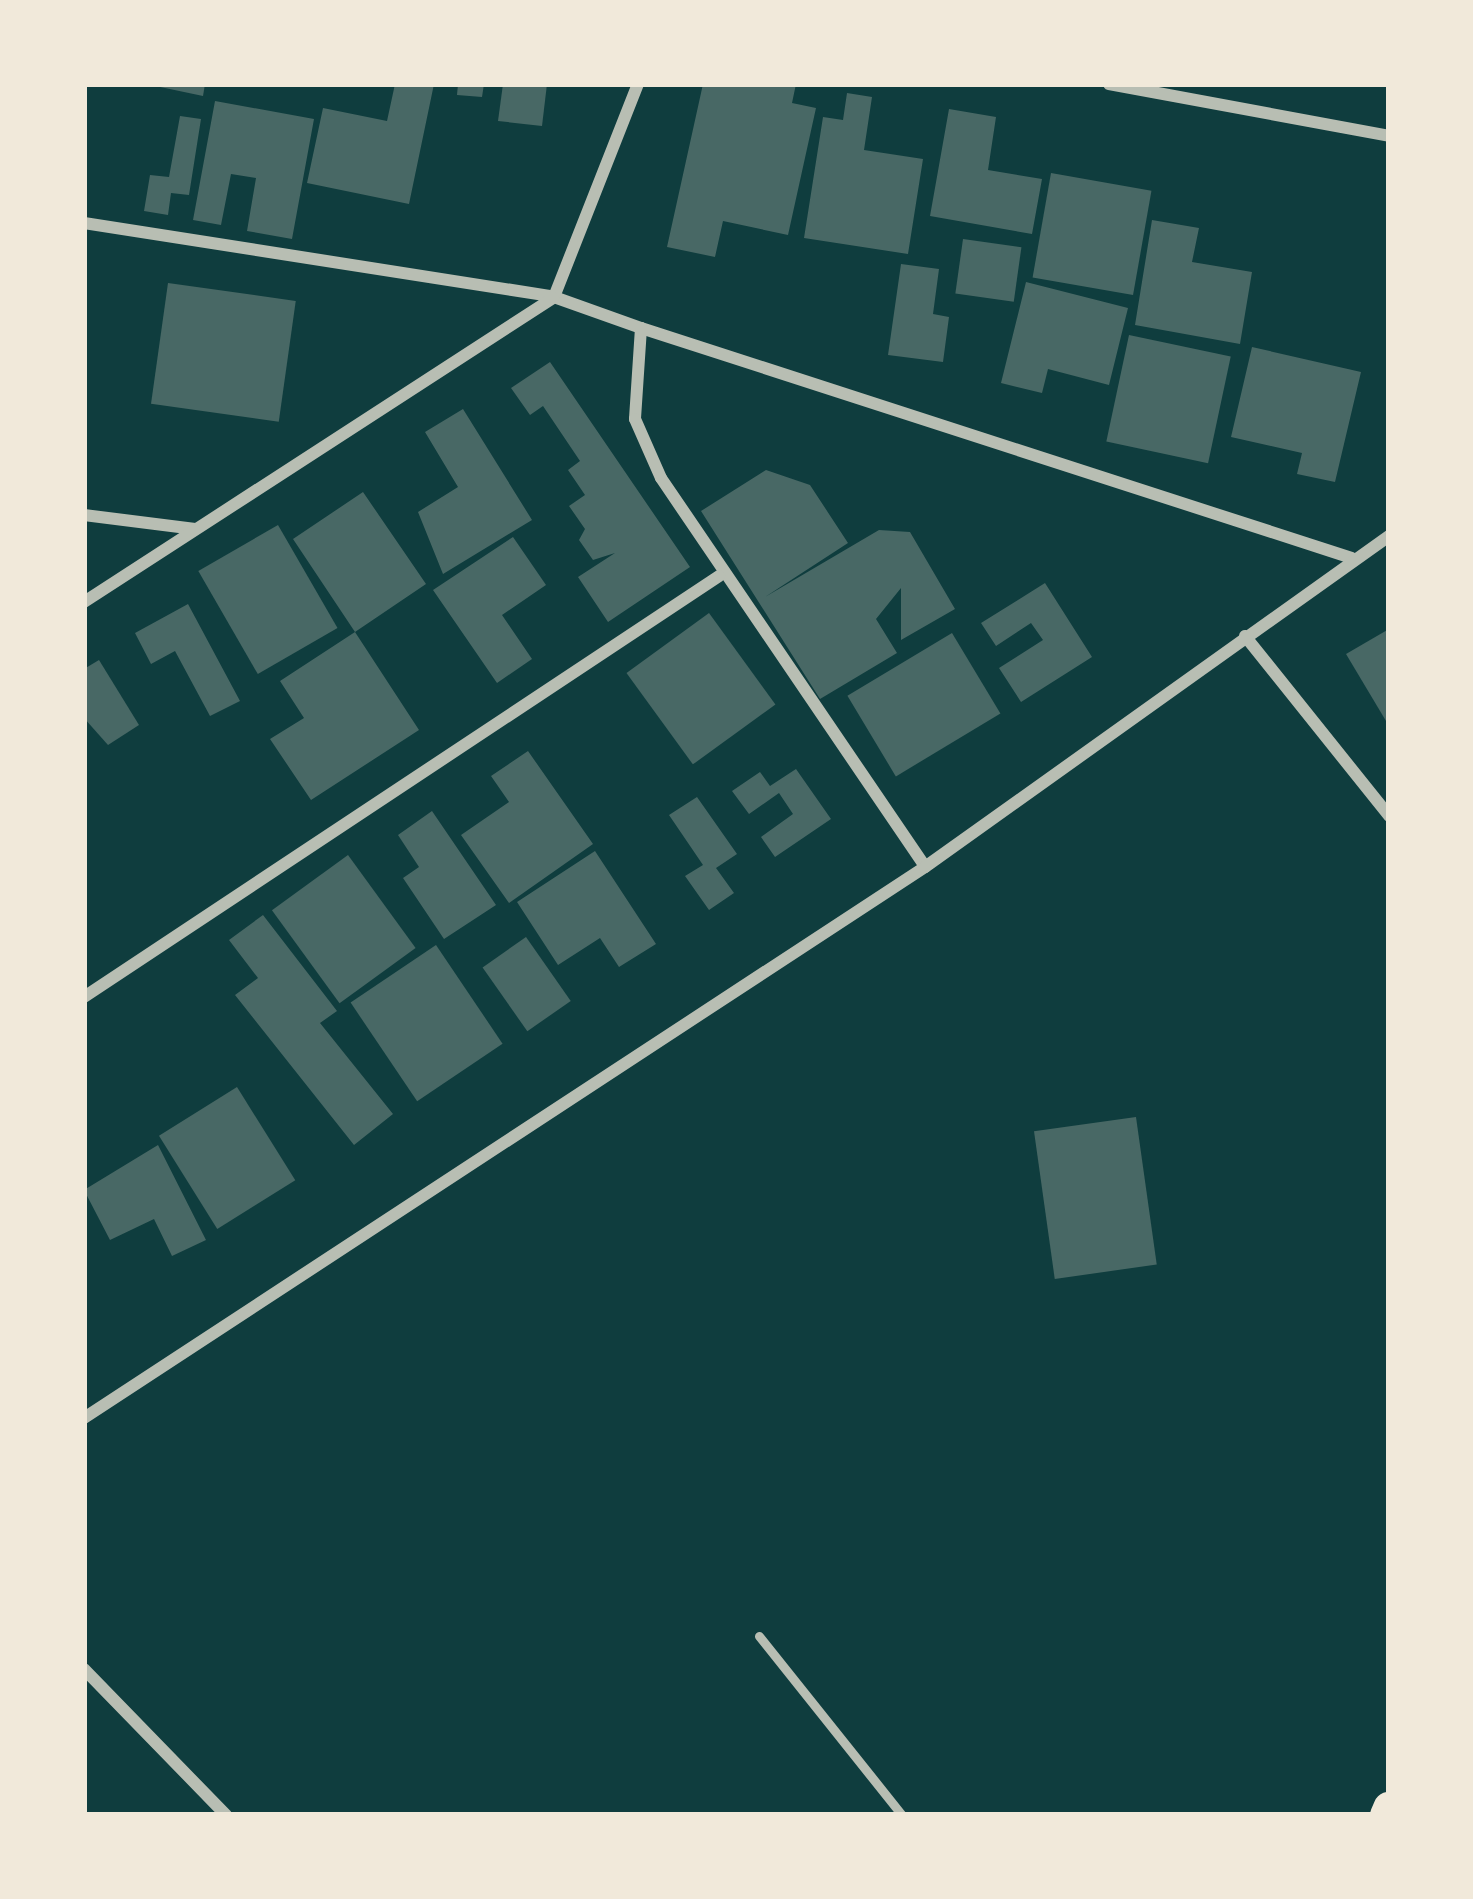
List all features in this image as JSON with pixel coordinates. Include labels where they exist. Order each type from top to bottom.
[{"type":"street","points":[[84,602],[554,297],[638,84]]},
{"type":"street","points":[[1109,84],[1389,136]]},
{"type":"street","points":[[84,223],[554,297],[1352,558]]},
{"type":"street","points":[[640,328],[635,418],[718,576],[925,867]]},
{"type":"street","points":[[84,515],[195,529]]},
{"type":"street","points":[[84,1418],[925,867],[1389,536]]},
{"type":"street","points":[[84,997],[718,576]]},
{"type":"street","points":[[1245,636],[1389,816]]},
{"type":"street","points":[[84,1669],[226,1815]]},
{"type":"lane","points":[[759,1636],[902,1815]]},
{"type":"building","points":[[146,84],[205,84],[203,96]]},
{"type":"building","points":[[395,84],[434,84],[409,204],[307,183],[323,108],[387,121]]},
{"type":"building","points":[[458,84],[484,84],[482,97],[457,95]]},
{"type":"building","points":[[503,84],[547,84],[542,126],[498,121]]},
{"type":"building","points":[[703,84],[796,84],[792,103],[816,108],[788,235],[723,221],[715,257],[667,247]]},
{"type":"building","points":[[847,93],[872,97],[864,150],[923,159],[908,254],[804,238],[823,117],[843,120]]},
{"type":"building","points":[[215,101],[314,119],[292,239],[247,231],[256,178],[231,174],[221,225],[193,220]]},
{"type":"building","points":[[949,109],[996,117],[988,170],[1042,179],[1032,234],[930,216]]},
{"type":"building","points":[[180,116],[201,119],[189,195],[171,193],[168,215],[144,211],[150,175],[169,177]]},
{"type":"building","points":[[1051,173],[1151,191],[1133,295],[1033,277]]},
{"type":"building","points":[[1152,220],[1199,228],[1192,262],[1252,272],[1240,344],[1135,325]]},
{"type":"building","points":[[963,239],[1021,247],[1014,302],[955,293]]},
{"type":"building","points":[[901,264],[939,269],[933,314],[949,317],[943,362],[888,355]]},
{"type":"building","points":[[1026,282],[1128,308],[1109,385],[1048,369],[1042,393],[1001,383]]},
{"type":"building","points":[[168,283],[296,301],[279,422],[151,404]]},
{"type":"building","points":[[1129,335],[1231,357],[1208,463],[1106,442]]},
{"type":"building","points":[[1252,347],[1361,372],[1335,482],[1297,474],[1302,453],[1231,437]]},
{"type":"building","points":[[550,362],[690,567],[608,622],[578,577],[615,553],[593,560],[579,540],[585,529],[569,506],[585,495],[568,470],[580,461],[543,406],[530,415],[511,388]]},
{"type":"building","points":[[463,409],[532,520],[443,574],[418,512],[458,487],[425,432]]},
{"type":"building","points":[[766,470],[810,485],[848,543],[765,597],[879,530],[910,532],[955,609],[901,640],[901,588],[876,619],[897,653],[820,699],[701,511]]},
{"type":"building","points":[[363,492],[426,584],[355,632],[293,539]]},
{"type":"building","points":[[278,525],[338,628],[258,674],[198,571]]},
{"type":"building","points":[[513,537],[546,585],[502,615],[532,659],[497,683],[433,590]]},
{"type":"building","points":[[1045,583],[1092,657],[1021,702],[999,668],[1043,640],[1031,623],[996,646],[981,623]]},
{"type":"building","points":[[188,604],[240,701],[210,716],[175,651],[151,664],[135,633]]},
{"type":"building","points":[[709,613],[775,704],[693,764],[626,673]]},
{"type":"building","points":[[1389,629],[1389,726],[1346,654]]},
{"type":"building","points":[[355,632],[419,730],[311,800],[270,739],[304,718],[280,681]]},
{"type":"building","points":[[952,633],[1000,714],[896,776],[847,696]]},
{"type":"building","points":[[99,660],[139,725],[108,745],[84,718],[84,669]]},
{"type":"building","points":[[528,751],[593,844],[509,903],[461,835],[509,802],[491,776]]},
{"type":"building","points":[[796,769],[831,819],[775,857],[761,837],[793,814],[779,793],[749,814],[732,791],[760,772],[770,786]]},
{"type":"building","points":[[697,797],[737,854],[716,868],[734,893],[709,910],[685,876],[703,865],[669,815]]},
{"type":"building","points":[[432,811],[496,905],[444,939],[403,878],[419,867],[398,835]]},
{"type":"building","points":[[595,851],[656,944],[619,967],[600,938],[558,965],[517,902]]},
{"type":"building","points":[[348,855],[416,948],[340,1003],[272,910]]},
{"type":"building","points":[[263,915],[337,1011],[320,1023],[393,1114],[354,1145],[235,995],[258,978],[229,940]]},
{"type":"building","points":[[526,937],[571,1001],[527,1031],[483,967]]},
{"type":"building","points":[[436,945],[503,1044],[417,1101],[351,1003]]},
{"type":"building","points":[[237,1087],[295,1180],[217,1229],[159,1136]]},
{"type":"building","points":[[1136,1117],[1157,1265],[1055,1279],[1034,1131]]},
{"type":"building","points":[[158,1145],[206,1240],[172,1256],[154,1219],[110,1240],[84,1190]]}]
